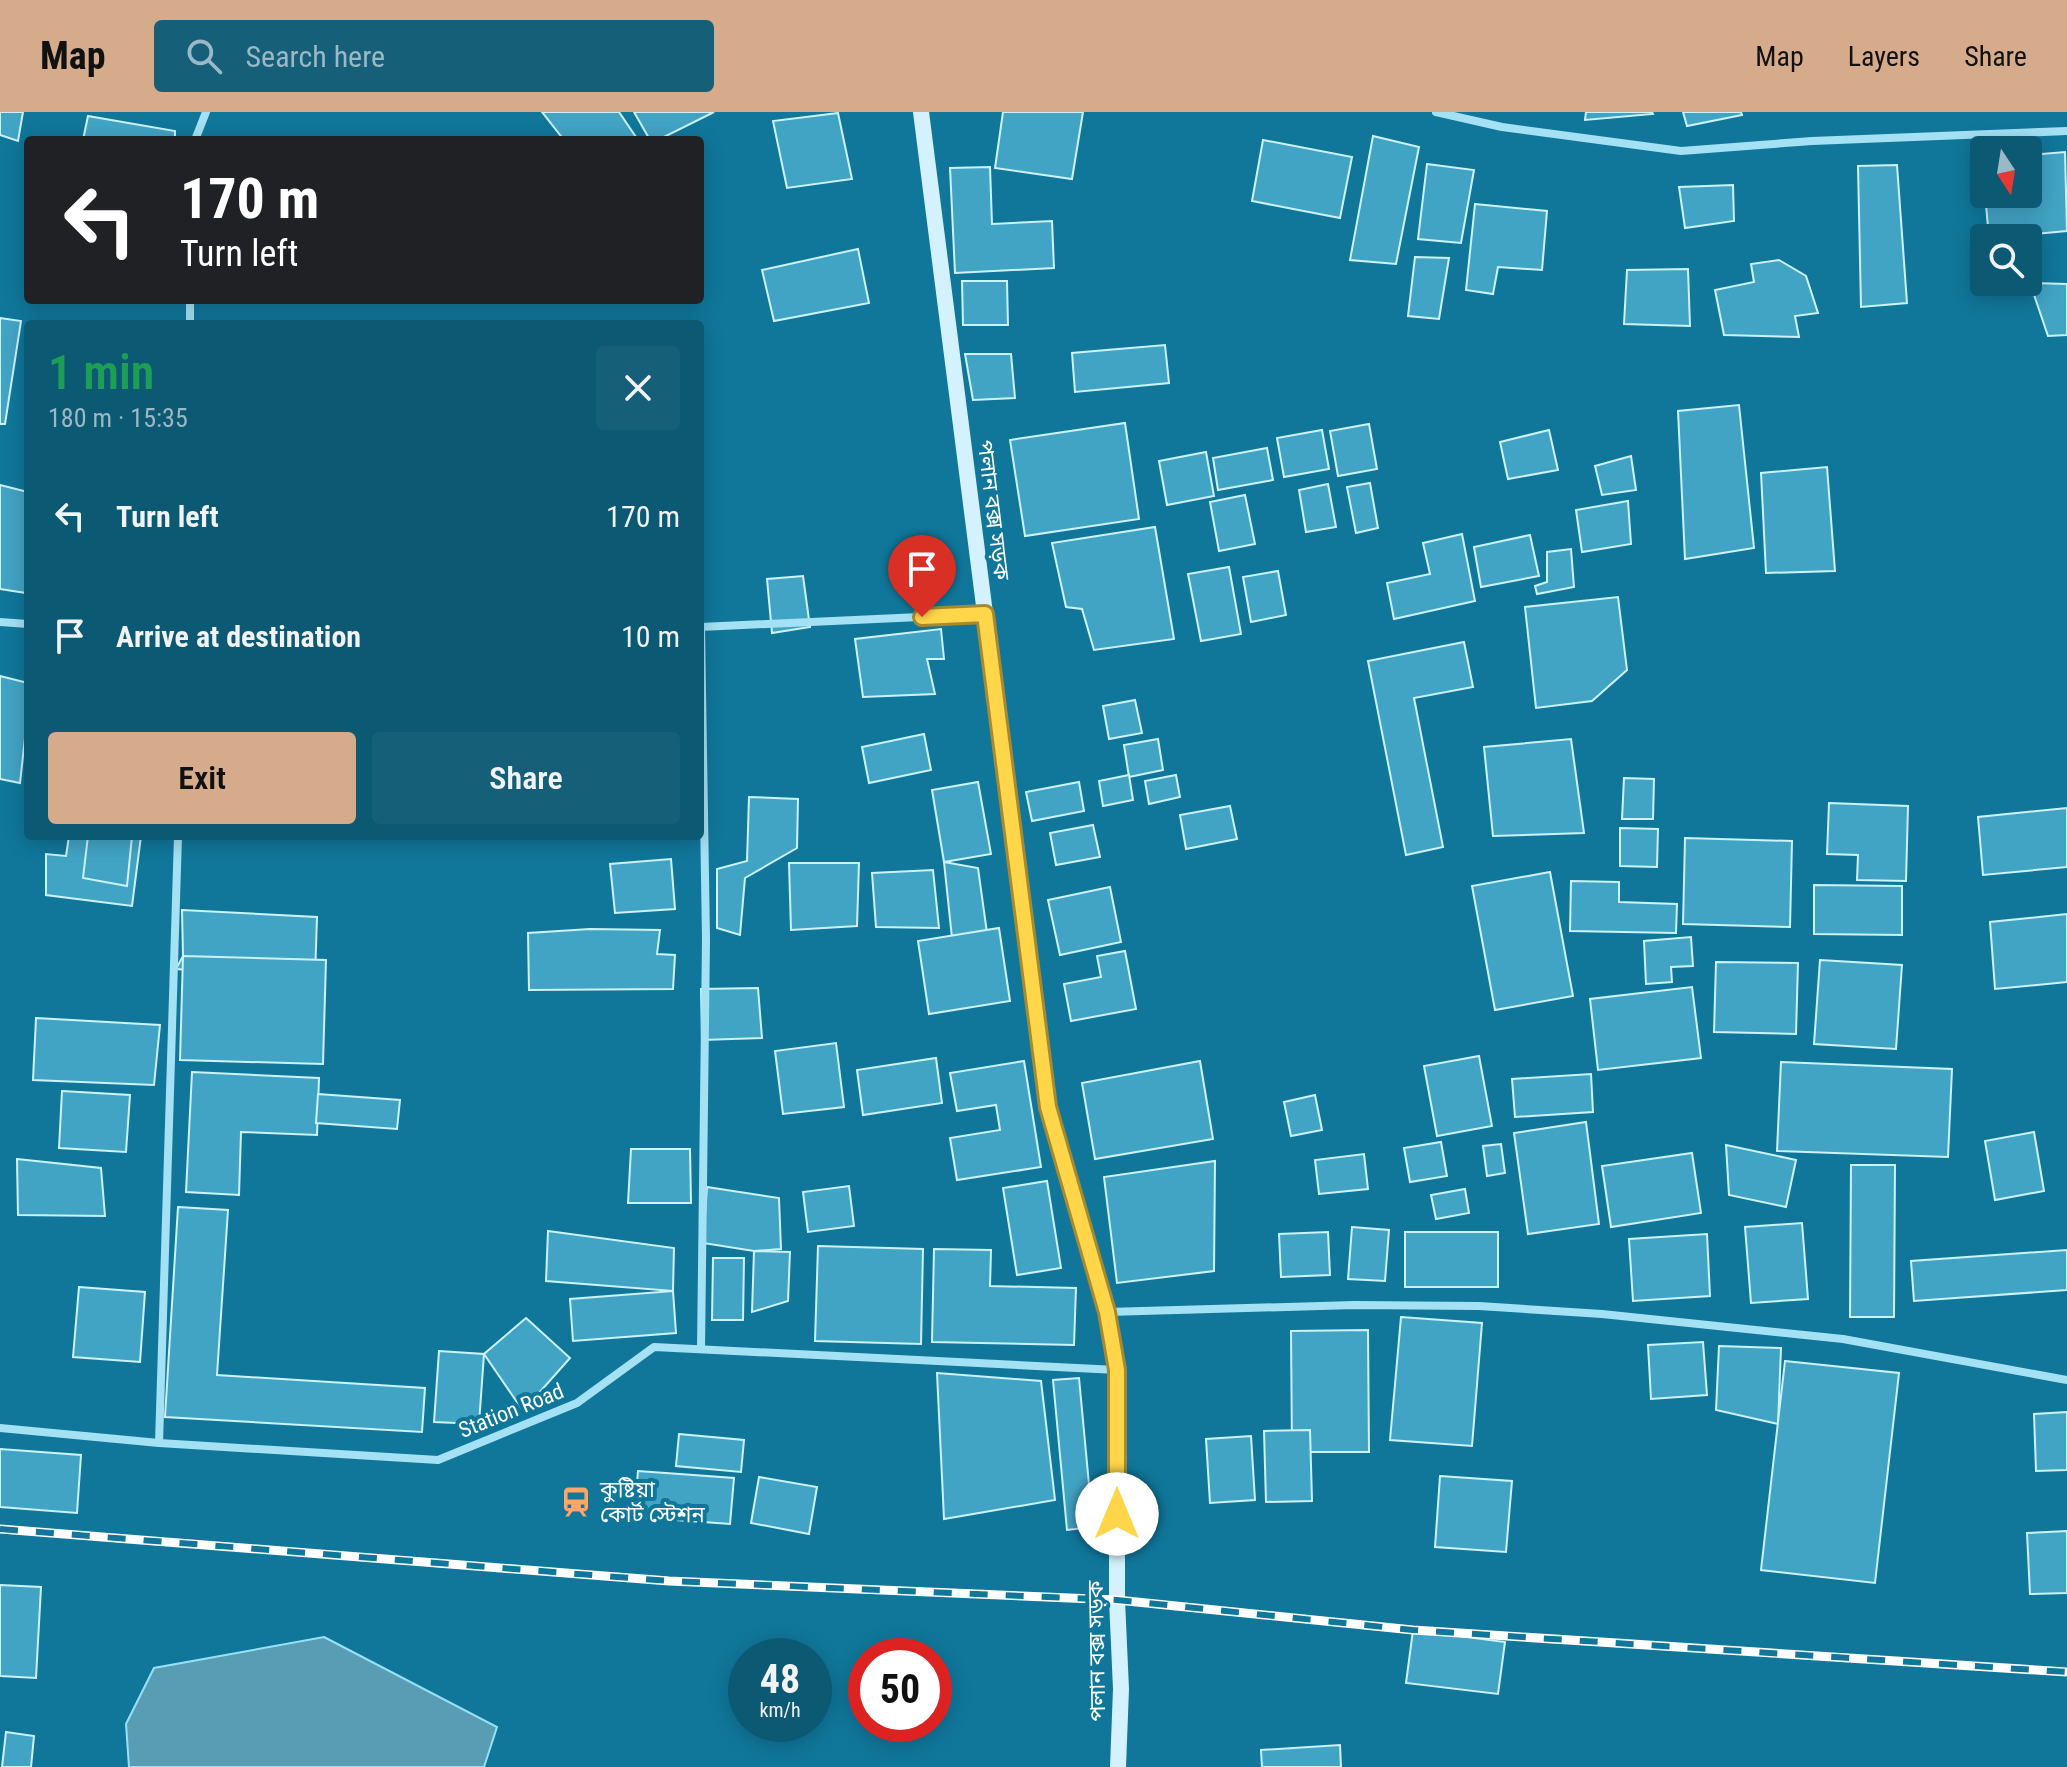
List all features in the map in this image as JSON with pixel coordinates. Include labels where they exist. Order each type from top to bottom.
[{"type":"main road","name":"পলান বক্স সড়ক","points":[[921,112],[1048,1107],[1107,1312],[1117,1370],[1117,1600],[1121,1689],[1118,1767]]},
{"type":"street","points":[[197,136],[206,112]]},
{"type":"street","points":[[1436,112],[1502,127],[1681,151],[1812,141],[2067,131]]},
{"type":"street","points":[[704,627],[985,614]]},
{"type":"street","points":[[0,622],[24,624]]},
{"type":"street","points":[[701,1349],[706,939],[704,814]]},
{"type":"street","points":[[159,1443],[178,840]]},
{"type":"street","points":[[1107,1312],[1354,1305],[1479,1306],[1571,1312],[1843,1339],[2067,1380]]},
{"type":"street","name":"Station Road","points":[[0,1428],[159,1443],[438,1460],[577,1403],[654,1347],[1117,1370]]},
{"type":"water","points":[[324,1637],[497,1727],[484,1767],[129,1767],[126,1724],[154,1668]]},
{"type":"building","points":[[0,112],[23,112],[18,141],[0,135]]},
{"type":"building","points":[[542,112],[619,112],[635,136],[561,136]]},
{"type":"building","points":[[634,112],[714,112],[666,136],[648,136]]},
{"type":"building","points":[[1003,112],[1083,112],[1072,179],[995,168]]},
{"type":"building","points":[[1586,112],[1652,112],[1653,114],[1585,120]]},
{"type":"building","points":[[1683,112],[1741,112],[1742,115],[1687,126]]},
{"type":"building","points":[[838,113],[852,179],[787,188],[773,121]]},
{"type":"building","points":[[88,116],[175,131],[175,136],[84,136]]},
{"type":"building","points":[[1373,136],[1419,147],[1396,264],[1350,260]]},
{"type":"building","points":[[1263,140],[1352,157],[1340,218],[1252,201]]},
{"type":"building","points":[[2065,152],[2067,231],[2042,233],[2042,224],[1988,224],[1986,208],[2042,208],[2042,154]]},
{"type":"building","points":[[1427,164],[1474,170],[1461,243],[1418,239]]},
{"type":"building","points":[[1897,165],[1907,303],[1861,307],[1858,166]]},
{"type":"building","points":[[990,167],[992,224],[1052,221],[1054,268],[955,273],[950,168]]},
{"type":"building","points":[[1733,185],[1734,221],[1685,228],[1679,187]]},
{"type":"building","points":[[1475,204],[1547,211],[1542,270],[1498,267],[1493,294],[1466,290]]},
{"type":"building","points":[[858,249],[869,303],[774,321],[762,270]]},
{"type":"building","points":[[1415,257],[1449,258],[1439,319],[1408,316]]},
{"type":"building","points":[[1779,260],[1806,276],[1818,313],[1795,316],[1799,337],[1724,335],[1715,290],[1754,282],[1751,264]]},
{"type":"building","points":[[1688,269],[1690,326],[1624,324],[1627,270]]},
{"type":"building","points":[[962,281],[1007,281],[1008,325],[963,325]]},
{"type":"building","points":[[2042,283],[2067,284],[2067,335],[2048,336],[2034,296],[2042,296]]},
{"type":"building","points":[[0,318],[21,321],[5,424],[0,424]]},
{"type":"building","points":[[1165,345],[1169,383],[1075,392],[1072,353]]},
{"type":"building","points":[[965,354],[1011,354],[1015,398],[973,400]]},
{"type":"building","points":[[1739,405],[1754,548],[1685,559],[1678,411]]},
{"type":"building","points":[[1125,423],[1139,519],[1025,536],[1010,440]]},
{"type":"building","points":[[1369,424],[1377,469],[1338,476],[1330,431]]},
{"type":"building","points":[[1322,430],[1329,469],[1284,477],[1277,438]]},
{"type":"building","points":[[1549,430],[1558,470],[1508,479],[1500,442]]},
{"type":"building","points":[[1267,448],[1273,480],[1218,490],[1213,458]]},
{"type":"building","points":[[1206,452],[1214,496],[1167,505],[1159,461]]},
{"type":"building","points":[[1631,456],[1636,490],[1602,495],[1595,466]]},
{"type":"building","points":[[1827,467],[1835,571],[1766,573],[1761,473]]},
{"type":"building","points":[[1370,483],[1378,528],[1356,533],[1347,487]]},
{"type":"building","points":[[1328,484],[1336,527],[1306,532],[1299,490]]},
{"type":"building","points":[[0,485],[24,491],[24,593],[0,589]]},
{"type":"building","points":[[1245,495],[1255,544],[1219,551],[1210,502]]},
{"type":"building","points":[[1628,501],[1631,544],[1582,552],[1576,510]]},
{"type":"building","points":[[1155,527],[1174,639],[1094,650],[1082,609],[1066,607],[1052,543]]},
{"type":"building","points":[[1462,534],[1475,601],[1394,619],[1387,583],[1430,574],[1423,543]]},
{"type":"building","points":[[1530,535],[1539,576],[1481,587],[1474,547]]},
{"type":"building","points":[[1571,549],[1574,587],[1537,594],[1535,586],[1547,582],[1547,552]]},
{"type":"building","points":[[1229,567],[1241,634],[1201,641],[1188,574]]},
{"type":"building","points":[[1278,571],[1286,615],[1251,622],[1243,577]]},
{"type":"building","points":[[803,576],[810,627],[772,633],[767,579]]},
{"type":"building","points":[[1618,597],[1627,670],[1592,701],[1536,708],[1525,607]]},
{"type":"building","points":[[941,629],[944,659],[927,659],[935,694],[863,697],[855,639]]},
{"type":"building","points":[[1464,642],[1473,687],[1414,698],[1443,847],[1406,855],[1368,661]]},
{"type":"building","points":[[0,676],[24,682],[24,747],[20,783],[0,779]]},
{"type":"building","points":[[1135,700],[1142,733],[1109,739],[1103,706]]},
{"type":"building","points":[[924,734],[931,770],[869,783],[862,747]]},
{"type":"building","points":[[1158,739],[1163,770],[1129,777],[1124,745]]},
{"type":"building","points":[[1571,739],[1584,833],[1493,836],[1484,747]]},
{"type":"building","points":[[1129,775],[1133,800],[1103,806],[1099,781]]},
{"type":"building","points":[[1176,775],[1180,797],[1149,804],[1145,781]]},
{"type":"building","points":[[1624,778],[1654,779],[1653,819],[1622,819]]},
{"type":"building","points":[[978,782],[991,854],[944,862],[932,790]]},
{"type":"building","points":[[1079,782],[1084,811],[1032,821],[1026,792]]},
{"type":"building","points":[[749,797],[798,799],[797,848],[745,878],[740,935],[717,928],[717,869],[747,861]]},
{"type":"building","points":[[1829,803],[1908,806],[1906,881],[1857,880],[1858,855],[1827,854]]},
{"type":"building","points":[[1230,806],[1237,839],[1186,849],[1180,815]]},
{"type":"building","points":[[2067,808],[2067,867],[1983,875],[1978,817]]},
{"type":"building","points":[[1093,825],[1100,857],[1056,865],[1050,833]]},
{"type":"building","points":[[1620,828],[1658,829],[1657,867],[1620,866]]},
{"type":"building","points":[[1685,838],[1792,841],[1790,927],[1683,924]]},
{"type":"building","points":[[68,840],[140,840],[132,906],[46,895],[46,854],[66,856]]},
{"type":"building","points":[[88,840],[132,840],[127,886],[83,878]]},
{"type":"building","points":[[671,859],[675,909],[615,913],[610,864]]},
{"type":"building","points":[[944,862],[978,868],[988,940],[952,938]]},
{"type":"building","points":[[789,863],[859,863],[857,926],[791,930]]},
{"type":"building","points":[[933,870],[939,928],[876,927],[872,873]]},
{"type":"building","points":[[1550,872],[1573,996],[1495,1010],[1472,886]]},
{"type":"building","points":[[1571,881],[1619,882],[1619,902],[1677,904],[1676,933],[1570,931]]},
{"type":"building","points":[[1814,885],[1902,886],[1902,935],[1814,934]]},
{"type":"building","points":[[1110,887],[1121,942],[1060,955],[1048,900]]},
{"type":"building","points":[[182,910],[317,917],[315,978],[176,969],[183,956]]},
{"type":"building","points":[[2067,914],[2067,982],[1995,989],[1990,922]]},
{"type":"building","points":[[999,928],[1010,1001],[929,1014],[918,941]]},
{"type":"building","points":[[590,929],[660,930],[657,954],[675,955],[673,989],[529,990],[528,933]]},
{"type":"building","points":[[1691,937],[1693,966],[1671,967],[1672,982],[1646,984],[1644,941]]},
{"type":"building","points":[[1125,951],[1136,1009],[1071,1021],[1064,984],[1101,977],[1097,956]]},
{"type":"building","points":[[183,956],[326,960],[323,1064],[180,1060]]},
{"type":"building","points":[[1820,960],[1902,965],[1896,1049],[1814,1044]]},
{"type":"building","points":[[1716,962],[1798,963],[1796,1034],[1714,1032]]},
{"type":"building","points":[[1692,987],[1701,1058],[1598,1070],[1590,999]]},
{"type":"building","points":[[758,988],[762,1038],[702,1040],[701,989]]},
{"type":"building","points":[[36,1018],[160,1025],[154,1085],[33,1080]]},
{"type":"building","points":[[836,1043],[844,1107],[783,1114],[775,1051]]},
{"type":"building","points":[[1479,1056],[1492,1126],[1437,1136],[1424,1066]]},
{"type":"building","points":[[936,1058],[942,1103],[863,1115],[857,1070]]},
{"type":"building","points":[[1024,1061],[1041,1167],[957,1180],[950,1138],[1000,1130],[996,1105],[957,1111],[950,1073]]},
{"type":"building","points":[[1200,1061],[1213,1139],[1095,1159],[1082,1083]]},
{"type":"building","points":[[1781,1062],[1952,1069],[1948,1157],[1777,1151]]},
{"type":"building","points":[[192,1072],[319,1078],[317,1135],[241,1132],[239,1195],[186,1192]]},
{"type":"building","points":[[1591,1074],[1593,1112],[1515,1117],[1512,1079]]},
{"type":"building","points":[[62,1091],[130,1095],[126,1152],[59,1148]]},
{"type":"building","points":[[318,1094],[400,1100],[397,1129],[316,1123]]},
{"type":"building","points":[[1315,1095],[1322,1130],[1291,1136],[1284,1102]]},
{"type":"building","points":[[1586,1122],[1599,1224],[1528,1234],[1514,1133]]},
{"type":"building","points":[[2034,1132],[2044,1191],[1995,1200],[1985,1141]]},
{"type":"building","points":[[1441,1142],[1447,1176],[1410,1182],[1404,1148]]},
{"type":"building","points":[[1501,1144],[1505,1173],[1487,1176],[1483,1146]]},
{"type":"building","points":[[1726,1145],[1796,1160],[1786,1207],[1729,1195]]},
{"type":"building","points":[[631,1149],[690,1149],[691,1203],[628,1203]]},
{"type":"building","points":[[1692,1153],[1701,1213],[1611,1227],[1602,1166]]},
{"type":"building","points":[[1364,1154],[1368,1189],[1319,1194],[1315,1160]]},
{"type":"building","points":[[17,1159],[101,1168],[105,1216],[18,1215]]},
{"type":"building","points":[[1215,1161],[1214,1271],[1117,1283],[1104,1177]]},
{"type":"building","points":[[1851,1165],[1895,1165],[1894,1317],[1850,1317]]},
{"type":"building","points":[[1047,1181],[1061,1268],[1017,1275],[1003,1188]]},
{"type":"building","points":[[849,1186],[854,1226],[808,1232],[803,1192]]},
{"type":"building","points":[[707,1187],[779,1198],[781,1249],[754,1251],[703,1243]]},
{"type":"building","points":[[1465,1189],[1469,1213],[1436,1219],[1431,1195]]},
{"type":"building","points":[[178,1207],[228,1210],[217,1375],[425,1388],[422,1432],[165,1417]]},
{"type":"building","points":[[1802,1223],[1808,1299],[1751,1303],[1745,1227]]},
{"type":"building","points":[[1352,1227],[1389,1230],[1385,1281],[1348,1279]]},
{"type":"building","points":[[548,1231],[674,1248],[673,1291],[546,1281]]},
{"type":"building","points":[[1328,1232],[1330,1275],[1281,1277],[1279,1234]]},
{"type":"building","points":[[1405,1232],[1498,1232],[1498,1287],[1405,1287]]},
{"type":"building","points":[[1707,1234],[1710,1296],[1633,1301],[1629,1239]]},
{"type":"building","points":[[818,1246],[923,1249],[921,1344],[815,1341]]},
{"type":"building","points":[[934,1249],[991,1250],[990,1286],[1076,1288],[1074,1345],[932,1342]]},
{"type":"building","points":[[2067,1250],[2067,1290],[1914,1301],[1911,1261]]},
{"type":"building","points":[[754,1251],[790,1252],[788,1301],[752,1312]]},
{"type":"building","points":[[713,1258],[744,1258],[743,1320],[712,1320]]},
{"type":"building","points":[[79,1287],[145,1292],[140,1362],[73,1357]]},
{"type":"building","points":[[673,1291],[676,1333],[573,1341],[570,1299]]},
{"type":"building","points":[[1401,1317],[1482,1323],[1472,1446],[1390,1440]]},
{"type":"building","points":[[526,1318],[570,1358],[523,1411],[484,1354]]},
{"type":"building","points":[[1368,1330],[1369,1452],[1292,1452],[1291,1331]]},
{"type":"building","points":[[1703,1342],[1707,1395],[1651,1399],[1648,1345]]},
{"type":"building","points":[[1719,1346],[1781,1348],[1778,1424],[1716,1410]]},
{"type":"building","points":[[439,1351],[484,1354],[479,1424],[434,1422]]},
{"type":"building","points":[[1785,1361],[1899,1373],[1875,1583],[1761,1570]]},
{"type":"building","points":[[937,1373],[1041,1381],[1055,1500],[944,1519]]},
{"type":"building","points":[[1079,1378],[1093,1527],[1067,1530],[1053,1380]]},
{"type":"building","points":[[2067,1412],[2067,1470],[2036,1471],[2034,1414]]},
{"type":"building","points":[[1310,1430],[1312,1501],[1266,1502],[1264,1431]]},
{"type":"building","points":[[679,1434],[744,1440],[741,1472],[676,1466]]},
{"type":"building","points":[[1251,1436],[1255,1500],[1210,1503],[1206,1439]]},
{"type":"building","points":[[0,1449],[81,1455],[77,1513],[0,1507]]},
{"type":"building","points":[[638,1471],[734,1478],[730,1524],[634,1517]]},
{"type":"building","points":[[1440,1476],[1512,1481],[1506,1552],[1435,1547]]},
{"type":"building","points":[[759,1477],[817,1487],[809,1534],[751,1523]]},
{"type":"building","points":[[2067,1531],[2067,1593],[2030,1594],[2027,1533]]},
{"type":"building","points":[[0,1585],[41,1587],[36,1678],[0,1676]]},
{"type":"building","points":[[1413,1630],[1505,1642],[1498,1694],[1406,1683]]},
{"type":"building","points":[[6,1732],[34,1736],[31,1767],[2,1767]]},
{"type":"building","points":[[1340,1745],[1341,1767],[1262,1767],[1261,1750]]},
{"type":"railway","points":[[0,1529],[669,1581],[1117,1600],[1413,1630],[2067,1672]]},
{"type":"place","name":"কুষ্টিয়া কোর্ট স্টেশন","points":[[576,1502]]},
{"type":"route","points":[[922,617],[985,614],[1048,1107],[1107,1312],[1117,1370],[1117,1514]]}]
